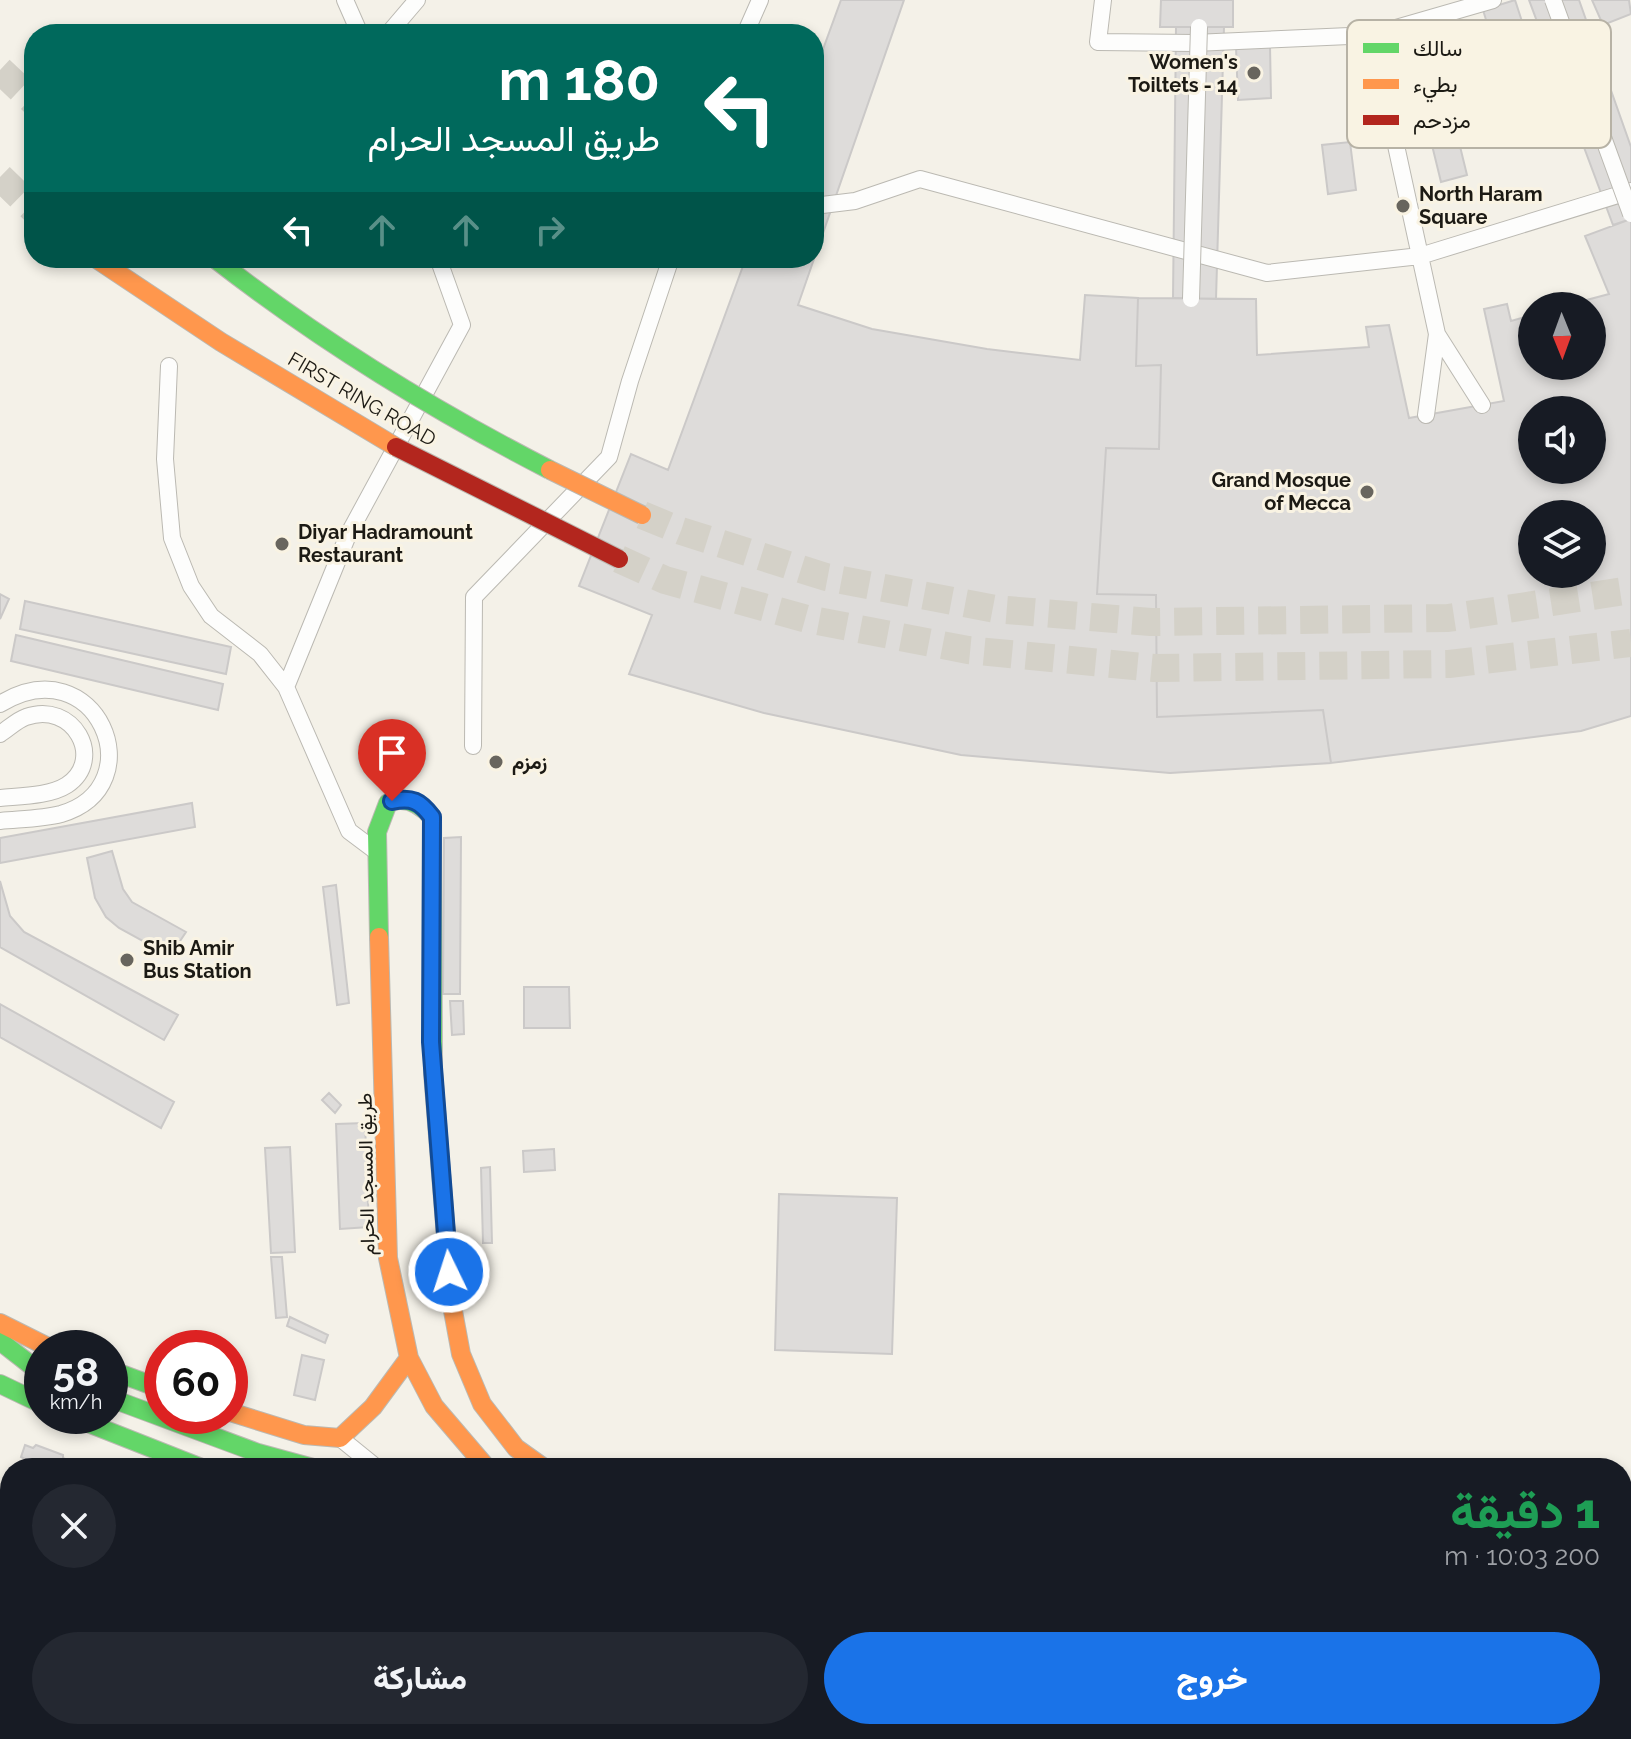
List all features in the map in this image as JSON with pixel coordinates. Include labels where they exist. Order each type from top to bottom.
[{"type":"main road","name":"FIRST RING ROAD","points":[[109,268],[180,317],[372,432],[510,510],[619,559]]},
{"type":"main road","name":"FIRST RING ROAD","points":[[226,268],[264,299],[474,432],[642,515]]},
{"type":"main road","name":"طريق المسجد الحرام","points":[[478,1458],[434,1406],[409,1358],[388,1258],[377,852],[379,817],[392,801],[407,798],[421,803],[432,817],[431,1042],[451,1300],[461,1354],[482,1404],[516,1448],[530,1458]]},
{"type":"main road","points":[[0,1323],[24,1335]]},
{"type":"main road","points":[[0,1341],[24,1360]]},
{"type":"main road","points":[[0,1354],[24,1365]]},
{"type":"main road","points":[[248,1418],[304,1435],[340,1438],[373,1407],[409,1358]]},
{"type":"main road","points":[[0,1384],[24,1396]]},
{"type":"main road","points":[[0,1391],[24,1399]]},
{"type":"main road","points":[[128,1405],[276,1458]]},
{"type":"main road","points":[[116,1434],[177,1458]]},
{"type":"street","points":[[345,0],[356,24]]},
{"type":"street","points":[[397,24],[417,0]]},
{"type":"street","points":[[749,24],[760,0]]},
{"type":"street","points":[[1103,0],[1098,42],[1194,43],[1347,36]]},
{"type":"street","points":[[1424,20],[1493,0]]},
{"type":"street","points":[[1553,0],[1560,20]]},
{"type":"street","points":[[1191,299],[1199,27]]},
{"type":"street","points":[[1397,148],[1437,334],[1426,415]]},
{"type":"street","points":[[1607,148],[1631,214]]},
{"type":"street","points":[[824,205],[855,201],[920,179],[1267,273],[1420,256],[1631,191]]},
{"type":"street","points":[[286,687],[348,535],[462,325],[442,268]]},
{"type":"street","points":[[473,746],[474,597],[609,457],[630,381],[668,268]]},
{"type":"street","points":[[1437,334],[1482,405]]},
{"type":"street","points":[[169,366],[165,459],[172,538],[191,586],[211,616],[260,654],[286,687],[349,831],[377,852]]},
{"type":"street","points":[[0,704],[34,689],[57,692],[87,703],[105,724],[109,753],[106,775],[92,798],[61,814],[0,821]]},
{"type":"street","points":[[0,734],[24,717],[43,713],[63,716],[79,731],[83,750],[80,772],[66,786],[32,795],[0,798]]},
{"type":"street","points":[[340,1438],[365,1458]]},
{"type":"building","points":[[841,0],[904,0],[824,230],[824,47]]},
{"type":"building","points":[[1161,0],[1233,0],[1233,27],[1160,27]]},
{"type":"building","points":[[1515,0],[1522,20],[1486,20],[1483,10]]},
{"type":"building","points":[[1529,0],[1579,0],[1586,20],[1536,20]]},
{"type":"building","points":[[1592,0],[1629,0],[1631,14],[1611,22],[1601,20]]},
{"type":"building","points":[[1176,27],[1224,27],[1216,299],[1173,298]]},
{"type":"building","name":"Women's Toiltets - 14","points":[[1270,46],[1271,98],[1238,100],[1236,47]]},
{"type":"building","points":[[1611,90],[1631,147],[1631,219],[1613,225],[1584,148],[1611,148]]},
{"type":"building","points":[[1347,142],[1347,148],[1351,148],[1356,190],[1328,194],[1322,145]]},
{"type":"building","points":[[1433,148],[1460,148],[1467,175],[1441,182]]},
{"type":"building","name":"Grand Mosque of Mecca","points":[[1631,219],[1631,716],[1581,731],[1331,763],[1323,710],[1157,717],[1156,595],[1097,594],[1106,448],[1159,449],[1161,365],[1136,366],[1138,298],[1256,299],[1257,355],[1369,347],[1366,327],[1389,325],[1409,418],[1504,401],[1484,309],[1507,304],[1511,321],[1518,319],[1518,380],[1606,380],[1606,295],[1609,294],[1585,236]]},
{"type":"building","points":[[742,268],[811,268],[798,305],[872,329],[987,349],[1080,360],[1085,295],[1138,298],[1136,366],[1161,365],[1159,449],[1106,448],[1097,594],[1156,595],[1157,717],[1323,710],[1331,763],[1170,773],[961,755],[764,713],[629,674],[652,615],[579,586],[631,454],[668,470]]},
{"type":"building","points":[[0,594],[9,599],[0,619]]},
{"type":"building","points":[[25,601],[231,647],[226,674],[20,629]]},
{"type":"building","points":[[16,635],[223,684],[218,710],[11,661]]},
{"type":"building","points":[[192,803],[195,827],[0,863],[0,838]]},
{"type":"building","points":[[461,837],[460,994],[443,994],[444,838]]},
{"type":"building","points":[[112,851],[123,889],[132,902],[186,932],[170,956],[119,928],[106,917],[95,898],[87,858]]},
{"type":"building","points":[[0,881],[10,916],[24,932],[178,1015],[164,1040],[0,947]]},
{"type":"building","points":[[336,885],[349,1003],[337,1005],[323,887]]},
{"type":"building","points":[[524,987],[569,987],[570,1028],[524,1028]]},
{"type":"building","points":[[450,1001],[463,1001],[464,1034],[452,1035]]},
{"type":"building","points":[[0,1004],[174,1102],[161,1128],[0,1037]]},
{"type":"building","points":[[329,1093],[341,1105],[335,1113],[322,1100]]},
{"type":"building","points":[[365,1123],[369,1227],[340,1229],[336,1124]]},
{"type":"building","points":[[290,1147],[295,1252],[271,1253],[265,1148]]},
{"type":"building","points":[[554,1149],[555,1170],[524,1172],[523,1151]]},
{"type":"building","points":[[490,1167],[492,1243],[483,1243],[481,1168]]},
{"type":"building","points":[[779,1194],[897,1198],[892,1354],[775,1350]]},
{"type":"building","points":[[271,1257],[282,1257],[287,1317],[276,1318]]},
{"type":"building","points":[[290,1317],[328,1335],[325,1343],[287,1326]]},
{"type":"building","points":[[302,1355],[324,1360],[315,1400],[294,1395]]},
{"type":"building","points":[[25,1445],[33,1448],[36,1445],[63,1455],[63,1458],[21,1457]]},
{"type":"tunnel","points":[[0,70],[24,93]]},
{"type":"tunnel","points":[[0,177],[24,200]]},
{"type":"tunnel","points":[[642,515],[681,531],[826,577],[995,609],[1151,622],[1448,618],[1631,590]]},
{"type":"tunnel","points":[[619,559],[665,580],[807,619],[968,650],[1154,668],[1449,664],[1631,643]]},
{"type":"traffic: fast","points":[[227,268],[377,372],[462,423],[550,470]]},
{"type":"traffic: fast","points":[[379,937],[377,832],[388,803],[406,800],[432,817],[433,1072]]},
{"type":"traffic: fast","points":[[0,1341],[24,1360]]},
{"type":"traffic: fast","points":[[128,1377],[144,1382]]},
{"type":"traffic: fast","points":[[0,1384],[24,1395]]},
{"type":"traffic: fast","points":[[128,1405],[276,1458]]},
{"type":"traffic: fast","points":[[116,1434],[177,1458]]},
{"type":"traffic: slow","points":[[110,268],[221,342],[396,447]]},
{"type":"traffic: slow","points":[[550,470],[642,515]]},
{"type":"traffic: slow","points":[[379,937],[388,1258],[409,1358],[434,1406],[478,1458]]},
{"type":"traffic: slow","points":[[433,1072],[451,1300],[461,1354],[482,1404],[516,1448],[530,1458]]},
{"type":"traffic: slow","points":[[0,1323],[24,1335]]},
{"type":"traffic: slow","points":[[248,1418],[304,1435],[340,1438],[373,1407],[409,1358]]},
{"type":"traffic: jam","points":[[396,447],[619,559]]},
{"type":"place","name":"Women's Toiltets - 14","points":[[1254,73]]},
{"type":"place","name":"North Haram Square","points":[[1403,206]]},
{"type":"place","name":"Grand Mosque of Mecca","points":[[1367,492]]},
{"type":"place","name":"Diyar Hadramount Restaurant","points":[[282,544]]},
{"type":"place","name":"زمزم","points":[[496,762]]},
{"type":"place","name":"Shib Amir Bus Station","points":[[127,960]]},
{"type":"route","points":[[392,801],[407,798],[421,803],[432,817],[431,1042],[449,1272]]}]
